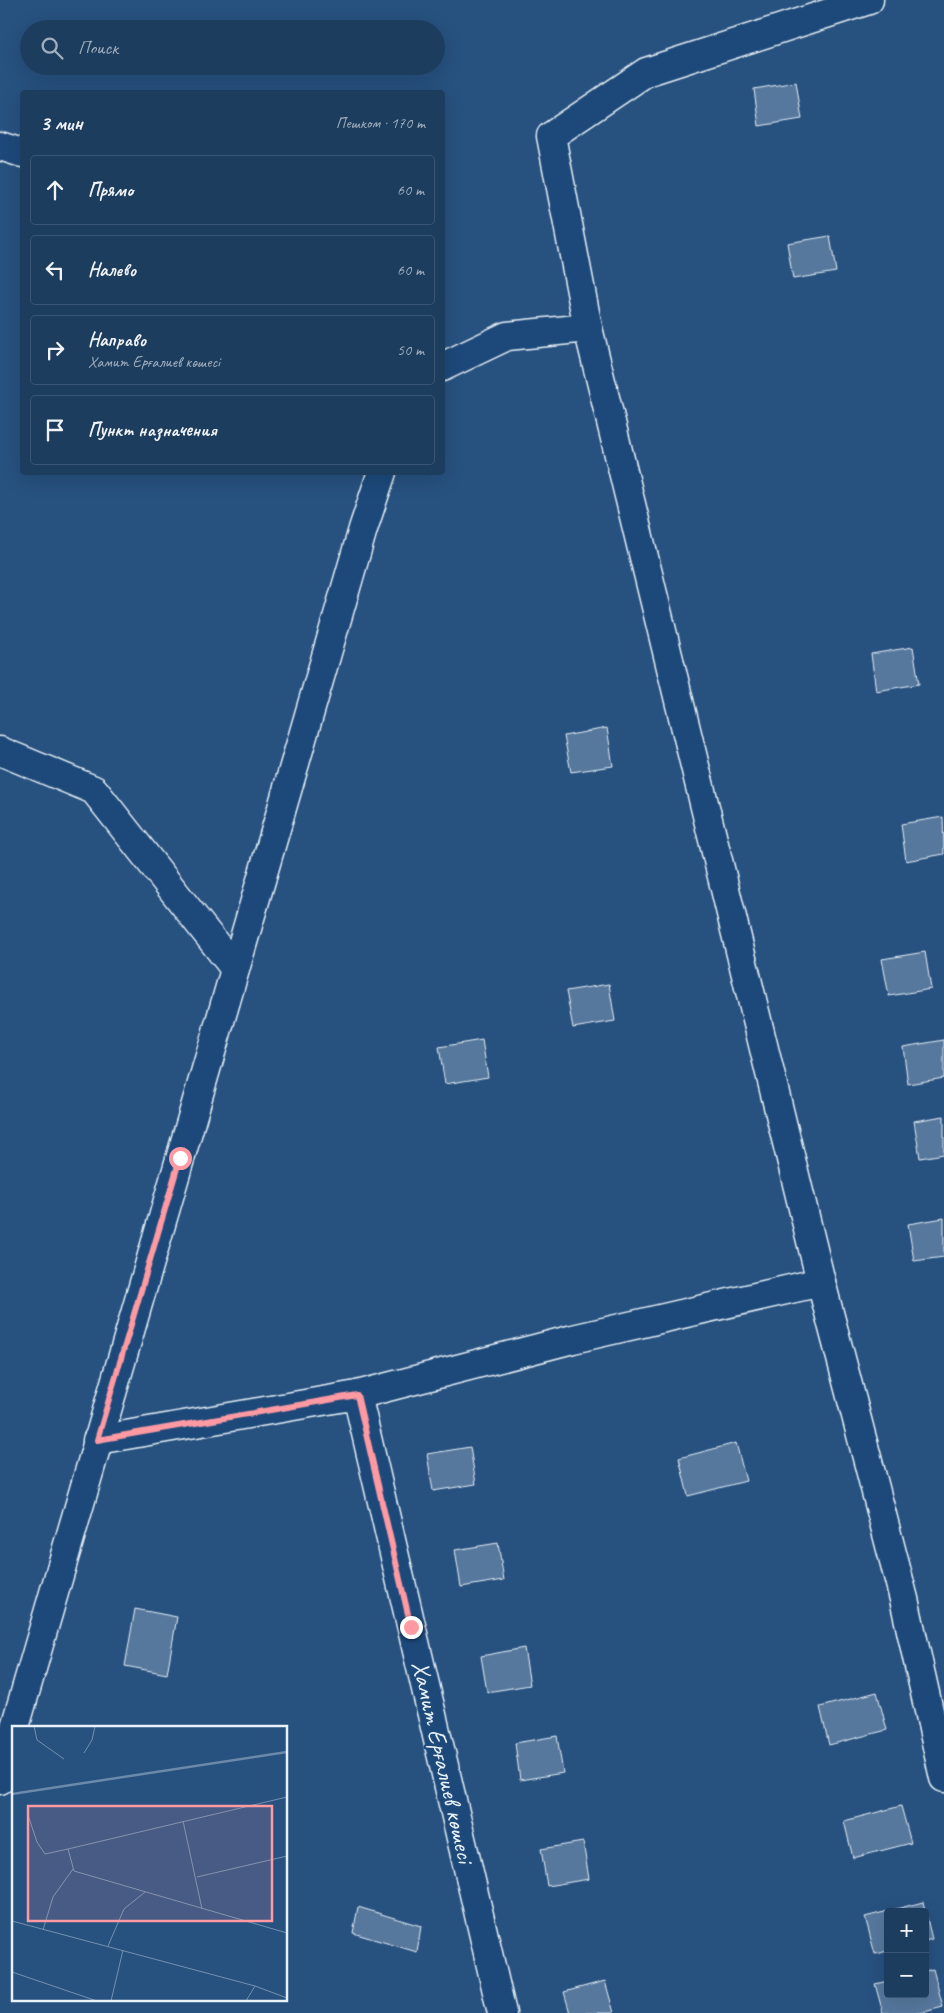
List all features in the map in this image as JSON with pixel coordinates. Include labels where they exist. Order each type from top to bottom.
[{"type":"lane","points":[[869,0],[646,72],[551,136],[588,328],[821,1282],[904,1599],[944,1778]]},
{"type":"lane","points":[[0,146],[20,152]]},
{"type":"lane","points":[[445,366],[507,336],[588,328]]},
{"type":"lane","points":[[15,1726],[363,529],[381,475]]},
{"type":"lane","points":[[0,751],[94,790],[235,969]]},
{"type":"lane","points":[[97,1440],[357,1395],[572,1338],[821,1282]]},
{"type":"lane","name":"Хамит Ерғалиев көшесі","points":[[357,1395],[502,2013]]},
{"type":"lane","points":[[0,1780],[12,1739]]},
{"type":"building","points":[[796,82],[802,119],[759,126],[754,89]]},
{"type":"building","points":[[830,236],[836,272],[793,279],[787,243]]},
{"type":"building","points":[[913,647],[919,684],[876,691],[871,654]]},
{"type":"building","points":[[607,728],[613,766],[571,772],[564,736]]},
{"type":"building","points":[[943,817],[944,854],[906,861],[901,824]]},
{"type":"building","points":[[925,952],[931,989],[889,996],[882,959]]},
{"type":"building","points":[[609,984],[615,1021],[573,1028],[566,991]]},
{"type":"building","points":[[482,1040],[488,1077],[445,1084],[439,1047]]},
{"type":"building","points":[[944,1040],[944,1078],[908,1084],[903,1047]]},
{"type":"building","points":[[944,1116],[944,1154],[920,1158],[914,1121]]},
{"type":"building","points":[[944,1218],[944,1257],[914,1261],[908,1224]]},
{"type":"building","points":[[736,1443],[746,1481],[688,1496],[679,1458]]},
{"type":"building","points":[[470,1447],[476,1484],[433,1491],[427,1454]]},
{"type":"building","points":[[498,1543],[504,1580],[461,1587],[455,1550]]},
{"type":"building","points":[[135,1609],[177,1617],[167,1674],[125,1666]]},
{"type":"building","points":[[524,1648],[530,1685],[487,1692],[481,1656]]},
{"type":"building","points":[[877,1692],[887,1730],[829,1745],[820,1707]]},
{"type":"building","points":[[557,1736],[563,1773],[520,1780],[515,1743]]},
{"type":"building","points":[[901,1806],[911,1843],[853,1858],[844,1821]]},
{"type":"building","points":[[583,1842],[589,1879],[547,1886],[541,1849]]},
{"type":"building","points":[[923,1902],[924,1908],[900,1908]]},
{"type":"building","points":[[358,1907],[421,1926],[417,1952],[353,1933]]},
{"type":"building","points":[[884,1912],[884,1952],[875,1954],[865,1917]]},
{"type":"building","points":[[929,1927],[932,1939],[929,1940]]},
{"type":"building","points":[[933,1969],[943,2007],[920,2013],[883,2013],[875,1984],[884,1982],[884,1998],[929,1998],[929,1970]]},
{"type":"building","points":[[605,1981],[614,2013],[570,2013],[564,1992]]},
{"type":"route","points":[[180,1158],[97,1440],[357,1395],[411,1627]]}]
